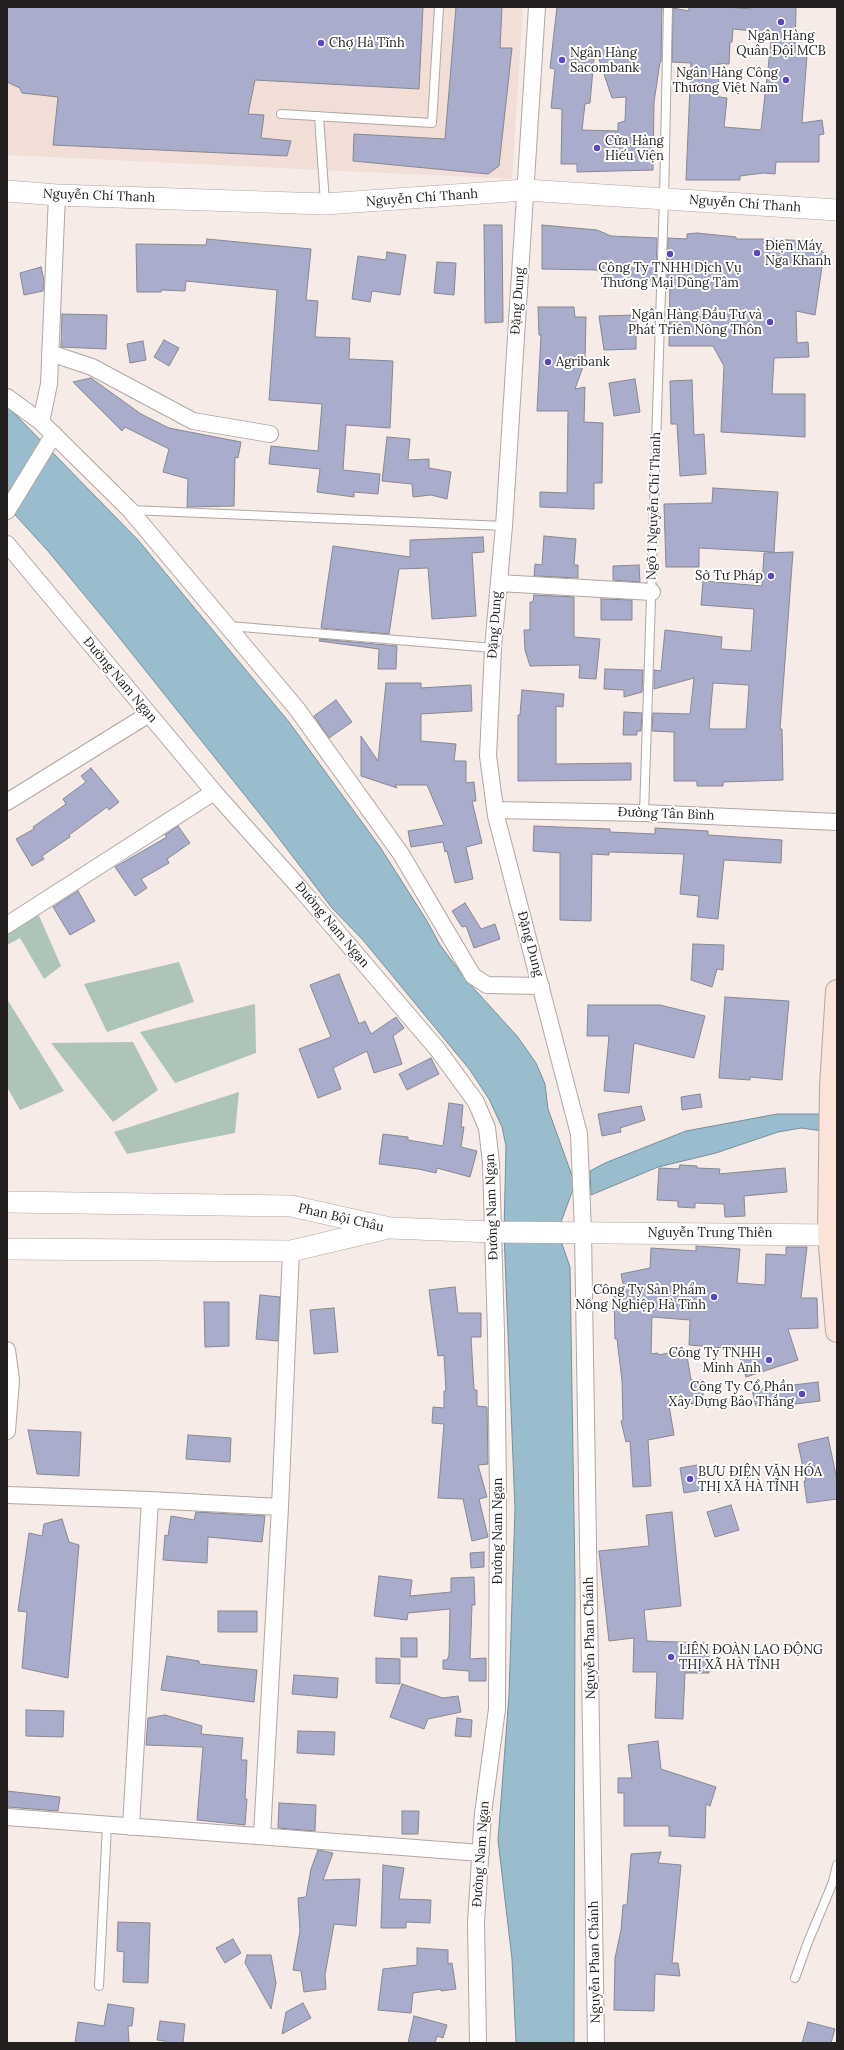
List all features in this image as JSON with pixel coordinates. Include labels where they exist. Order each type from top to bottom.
[{"type":"main road","points":[[837,991],[830,1109],[837,1331]]},
{"type":"street","name":"Đặng Dung","points":[[537,7],[504,526],[493,648],[488,756],[496,810],[579,1134],[583,1232]]},
{"type":"street","name":"Nguyễn Chí Thanh","points":[[7,191],[57,195],[325,204],[525,190],[837,210]]},
{"type":"street","points":[[41,422],[49,384],[57,195]]},
{"type":"street","points":[[50,353],[92,367],[192,420],[270,434]]},
{"type":"street","points":[[7,397],[41,422],[50,439],[130,510],[297,709],[400,854],[473,976],[487,985],[541,986]]},
{"type":"street","points":[[7,511],[50,439]]},
{"type":"street","name":"Đường Nam Ngạn","points":[[7,544],[214,792],[299,887],[438,1050],[476,1102],[487,1128],[491,1163],[498,1491],[496,1709],[483,1813],[476,1922],[478,2043]]},
{"type":"street","points":[[498,583],[652,592]]},
{"type":"street","points":[[7,802],[149,714]]},
{"type":"street","points":[[7,925],[214,792]]},
{"type":"street","name":"Đường Tân Bình","points":[[496,810],[644,813],[837,822]]},
{"type":"street","name":"Phan Bội Châu","points":[[7,1202],[291,1206],[390,1228]]},
{"type":"street","name":"Nguyễn Trung Thiên","points":[[390,1228],[493,1232],[833,1234]]},
{"type":"street","name":"Phan Bội Châu","points":[[7,1248],[291,1251],[390,1228]]},
{"type":"street","name":"Nguyễn Phan Chánh","points":[[583,1232],[596,2043]]},
{"type":"street","points":[[262,1836],[280,1507],[291,1251]]},
{"type":"street","points":[[7,1350],[11,1380],[7,1431]]},
{"type":"street","points":[[7,1495],[150,1500],[280,1507]]},
{"type":"street","points":[[131,1826],[150,1500]]},
{"type":"street","points":[[7,1817],[481,1853]]},
{"type":"lane","points":[[281,114],[432,123],[439,7]]},
{"type":"lane","name":"Ngõ 1 Nguyễn Chí Thanh","points":[[644,813],[664,199],[668,7]]},
{"type":"lane","points":[[319,116],[325,204]]},
{"type":"lane","points":[[130,510],[504,526]]},
{"type":"lane","points":[[226,625],[493,648]]},
{"type":"lane","points":[[99,1986],[107,1825]]},
{"type":"lane","points":[[795,1978],[832,1882],[837,1865]]},
{"type":"shaded area","points":[[7,7],[523,7],[512,179],[7,155]]},
{"type":"green space","points":[[34,904],[61,966],[44,979],[20,938],[7,945],[7,917]]},
{"type":"green space","points":[[179,962],[194,1002],[107,1032],[84,984]]},
{"type":"green space","points":[[7,999],[64,1091],[20,1110],[7,1087]]},
{"type":"green space","points":[[255,1004],[256,1053],[175,1083],[140,1032]]},
{"type":"green space","points":[[133,1042],[158,1090],[113,1122],[51,1043]]},
{"type":"green space","points":[[239,1092],[235,1133],[127,1154],[114,1132]]},
{"type":"water","points":[[7,406],[138,540],[289,722],[380,847],[427,921],[440,945],[467,981],[517,1036],[536,1063],[545,1084],[548,1109],[575,1184],[561,1222],[560,1238],[570,1267],[575,1581],[574,2043],[516,2043],[512,1959],[498,1840],[509,1695],[515,1509],[504,1233],[506,1146],[502,1127],[489,1099],[470,1070],[363,940],[332,908],[271,828],[110,626],[48,551],[7,506]]},
{"type":"water","points":[[777,1114],[837,1114],[837,1133],[801,1128],[778,1132],[716,1153],[658,1167],[591,1195],[590,1171],[605,1163],[686,1131]]},
{"type":"building","points":[[7,7],[423,7],[419,89],[255,80],[248,114],[264,115],[261,138],[291,141],[287,156],[53,145],[58,97],[22,93],[20,88],[7,82]]},
{"type":"building","points":[[456,7],[502,7],[500,48],[512,48],[499,166],[488,174],[353,161],[354,134],[445,139]]},
{"type":"building","points":[[557,7],[662,7],[661,62],[654,102],[653,170],[577,172],[577,164],[561,164],[562,109],[551,108],[555,69],[550,68]],"holes":[[[595,47],[612,98],[626,97],[625,121],[618,123],[618,131],[582,130],[585,104],[590,103]]]},
{"type":"building","points":[[689,7],[729,7],[751,9],[751,7],[796,7],[795,54],[807,55],[802,123],[822,120],[824,134],[819,135],[819,162],[776,162],[775,174],[763,173],[740,176],[740,180],[686,180],[691,63],[672,62],[673,8],[689,11]],"holes":[[[733,29],[772,33],[761,130],[724,127],[727,98],[719,97],[718,64],[729,64],[730,42],[732,42]]]},
{"type":"building","points":[[484,225],[502,225],[503,322],[485,323]]},
{"type":"building","points":[[542,225],[597,230],[611,236],[657,238],[656,281],[611,278],[596,270],[542,269]]},
{"type":"building","points":[[697,233],[736,237],[736,239],[810,241],[824,253],[815,315],[796,311],[797,343],[808,342],[809,357],[774,358],[772,394],[805,394],[805,437],[721,432],[724,366],[713,346],[669,346],[670,282],[667,282],[668,238],[687,239],[687,234]]},
{"type":"building","points":[[207,239],[311,249],[306,300],[318,301],[315,337],[350,338],[349,359],[393,361],[390,428],[346,425],[343,470],[380,474],[378,494],[354,492],[354,497],[317,492],[320,469],[269,464],[271,446],[318,451],[322,404],[269,400],[277,290],[186,281],[185,291],[161,290],[161,292],[137,292],[136,244],[206,245]]},
{"type":"building","points":[[387,252],[406,255],[400,295],[372,291],[370,302],[352,299],[358,256],[386,260]]},
{"type":"building","points":[[437,262],[456,263],[454,295],[434,293]]},
{"type":"building","points":[[41,267],[44,280],[43,291],[24,295],[20,273]]},
{"type":"building","points":[[538,307],[574,307],[575,317],[586,317],[585,361],[575,389],[585,387],[584,422],[603,423],[602,483],[594,483],[594,509],[540,507],[540,492],[567,493],[568,411],[537,411],[541,335],[539,335]]},
{"type":"building","points":[[62,314],[107,315],[106,349],[61,347]]},
{"type":"building","points":[[636,315],[636,349],[604,350],[599,316]]},
{"type":"building","points":[[164,340],[179,348],[169,366],[154,357]]},
{"type":"building","points":[[143,341],[146,360],[130,363],[127,344]]},
{"type":"building","points":[[91,378],[141,414],[169,428],[241,442],[238,458],[235,457],[234,506],[187,507],[188,479],[163,472],[169,449],[125,427],[122,431],[73,382]]},
{"type":"building","points":[[635,379],[640,412],[614,416],[609,383]]},
{"type":"building","points":[[692,380],[694,435],[704,434],[706,474],[680,476],[677,424],[671,424],[670,381]]},
{"type":"building","points":[[387,437],[410,439],[408,460],[429,459],[429,468],[451,472],[447,499],[431,495],[413,497],[412,484],[382,481]]},
{"type":"building","points":[[713,488],[778,492],[774,552],[699,548],[699,567],[666,567],[664,504],[712,503]]},
{"type":"building","points":[[544,536],[576,539],[574,565],[578,565],[578,578],[534,576],[535,564],[542,565]]},
{"type":"building","points":[[483,537],[484,552],[472,553],[476,616],[432,619],[428,568],[399,569],[389,634],[321,628],[333,546],[410,557],[410,540]]},
{"type":"building","points":[[793,552],[780,729],[782,729],[783,780],[723,782],[723,786],[697,786],[697,781],[674,781],[674,732],[652,731],[653,713],[690,714],[694,678],[654,689],[654,670],[661,671],[665,630],[722,637],[721,649],[751,651],[754,609],[701,605],[703,581],[762,586],[764,553]],"holes":[[[713,683],[749,685],[746,729],[709,729]]]},
{"type":"building","points":[[639,565],[640,582],[613,580],[613,566]]},
{"type":"building","points":[[534,595],[574,597],[574,637],[600,639],[596,679],[579,678],[580,665],[530,666],[525,650],[524,630],[530,630],[530,602],[533,602]]},
{"type":"building","points":[[601,599],[632,600],[632,620],[601,620]]},
{"type":"building","points":[[320,639],[397,646],[396,669],[378,669],[379,649],[319,641]]},
{"type":"building","points":[[605,669],[643,670],[642,692],[624,697],[624,690],[604,689]]},
{"type":"building","points":[[386,683],[421,683],[421,688],[471,685],[472,711],[421,714],[421,741],[456,744],[454,761],[466,761],[466,783],[474,782],[476,801],[472,801],[482,843],[466,847],[473,879],[455,883],[447,851],[445,852],[443,842],[411,847],[408,831],[444,825],[427,785],[395,785],[397,788],[361,776],[361,736],[378,761]]},
{"type":"building","points":[[522,690],[564,694],[563,707],[556,706],[556,764],[631,763],[631,780],[518,781],[518,715],[520,715]]},
{"type":"building","points":[[336,700],[352,722],[329,738],[314,716]]},
{"type":"building","points":[[624,712],[642,713],[641,731],[637,731],[637,735],[623,735]]},
{"type":"building","points":[[91,768],[119,802],[109,810],[107,807],[69,835],[70,837],[42,856],[44,859],[32,866],[16,839],[34,829],[33,827],[66,804],[63,799],[86,782],[81,776]]},
{"type":"building","points":[[178,826],[190,843],[167,859],[169,863],[141,879],[147,888],[135,896],[115,867],[167,837],[165,835]]},
{"type":"building","points":[[534,826],[610,829],[610,832],[655,834],[655,828],[708,831],[708,835],[782,840],[781,863],[724,860],[718,919],[697,917],[699,896],[680,894],[684,854],[609,852],[609,855],[592,854],[591,921],[560,920],[560,853],[533,851]]},
{"type":"building","points":[[78,891],[95,921],[70,935],[53,907]]},
{"type":"building","points":[[465,903],[481,929],[495,924],[500,939],[474,948],[466,926],[462,927],[452,911]]},
{"type":"building","points":[[693,944],[724,945],[723,970],[717,969],[712,987],[691,980]]},
{"type":"building","points":[[339,974],[359,1024],[365,1021],[371,1034],[396,1017],[404,1028],[393,1036],[402,1064],[374,1073],[367,1051],[333,1068],[341,1089],[318,1098],[299,1049],[331,1037],[310,985]]},
{"type":"building","points":[[725,997],[789,1001],[782,1080],[750,1077],[750,1080],[719,1078]]},
{"type":"building","points":[[588,1005],[660,1005],[705,1016],[694,1058],[634,1043],[629,1093],[604,1091],[609,1036],[587,1036]]},
{"type":"building","points":[[431,1058],[439,1074],[407,1090],[399,1074]]},
{"type":"building","points":[[700,1094],[702,1107],[682,1110],[681,1097]]},
{"type":"building","points":[[449,1103],[463,1105],[461,1127],[464,1127],[461,1147],[477,1151],[470,1177],[437,1168],[436,1173],[379,1164],[383,1134],[408,1137],[408,1140],[443,1146]]},
{"type":"building","points":[[641,1106],[645,1120],[620,1128],[621,1132],[602,1136],[598,1114]]},
{"type":"building","points":[[680,1165],[697,1166],[697,1168],[720,1169],[719,1174],[785,1168],[787,1192],[744,1196],[745,1216],[725,1217],[724,1204],[695,1203],[695,1208],[678,1207],[678,1201],[657,1200],[659,1168],[679,1169]]},
{"type":"building","points":[[696,1246],[740,1249],[737,1283],[765,1285],[766,1254],[786,1255],[786,1247],[807,1247],[801,1298],[817,1298],[818,1328],[788,1329],[798,1360],[746,1377],[737,1349],[689,1345],[690,1320],[652,1317],[651,1354],[658,1353],[658,1355],[686,1350],[691,1380],[703,1380],[703,1403],[669,1405],[674,1435],[648,1440],[651,1486],[633,1487],[630,1441],[626,1442],[621,1421],[623,1420],[622,1381],[617,1339],[615,1339],[614,1293],[625,1293],[621,1274],[650,1268],[651,1248],[696,1251]]},
{"type":"building","points":[[455,1287],[458,1313],[481,1313],[481,1337],[471,1337],[474,1390],[477,1390],[477,1406],[487,1407],[488,1464],[478,1465],[487,1497],[479,1499],[488,1537],[472,1541],[463,1499],[438,1498],[444,1424],[432,1423],[433,1407],[444,1408],[444,1391],[446,1391],[444,1355],[438,1356],[429,1290]]},
{"type":"building","points":[[260,1295],[280,1297],[278,1341],[256,1339]]},
{"type":"building","points":[[204,1302],[229,1302],[229,1346],[205,1347]]},
{"type":"building","points":[[334,1308],[338,1352],[314,1354],[310,1310]]},
{"type":"building","points":[[818,1382],[820,1401],[787,1405],[786,1397],[756,1406],[752,1390]]},
{"type":"building","points":[[28,1430],[81,1432],[79,1476],[37,1474]]},
{"type":"building","points":[[188,1435],[231,1438],[230,1462],[186,1459]]},
{"type":"building","points":[[828,1437],[837,1480],[837,1499],[807,1503],[804,1481],[806,1481],[798,1444]]},
{"type":"building","name":"BƯU ĐIỆN VĂN HÓA THỊ XÃ HÀ TĨNH","points":[[697,1465],[701,1490],[684,1493],[680,1468]]},
{"type":"building","points":[[731,1505],[739,1530],[715,1537],[707,1512]]},
{"type":"building","points":[[196,1512],[265,1516],[262,1542],[208,1537],[207,1563],[163,1560],[165,1535],[168,1536],[171,1516],[194,1520]]},
{"type":"building","points":[[672,1512],[681,1606],[644,1610],[647,1641],[709,1643],[709,1673],[685,1673],[683,1719],[655,1718],[657,1672],[633,1672],[634,1638],[609,1641],[599,1551],[649,1546],[646,1515]]},
{"type":"building","points":[[62,1519],[69,1542],[79,1545],[68,1678],[22,1668],[27,1612],[18,1611],[29,1533],[42,1536],[44,1524]]},
{"type":"building","points":[[484,1552],[484,1567],[471,1568],[470,1553]]},
{"type":"building","points":[[379,1576],[412,1580],[410,1596],[451,1592],[451,1578],[474,1577],[475,1605],[472,1605],[470,1659],[486,1658],[486,1681],[469,1681],[469,1671],[443,1669],[443,1660],[447,1660],[449,1655],[450,1609],[408,1613],[407,1620],[374,1616]]},
{"type":"building","points":[[218,1611],[257,1611],[257,1632],[218,1632]]},
{"type":"building","points":[[401,1638],[417,1638],[417,1657],[401,1657]]},
{"type":"building","points":[[167,1656],[199,1661],[199,1664],[257,1670],[254,1702],[161,1690]]},
{"type":"building","points":[[376,1658],[400,1659],[400,1684],[376,1683]]},
{"type":"building","points":[[294,1675],[338,1678],[337,1698],[292,1694]]},
{"type":"building","points":[[402,1684],[443,1698],[458,1696],[461,1712],[428,1719],[424,1729],[390,1717]]},
{"type":"building","points":[[26,1710],[64,1711],[63,1737],[26,1736]]},
{"type":"building","points":[[165,1715],[202,1726],[201,1734],[243,1738],[241,1760],[247,1760],[245,1825],[197,1820],[203,1747],[146,1745],[148,1718]]},
{"type":"building","points":[[457,1718],[472,1720],[471,1737],[455,1736]]},
{"type":"building","points":[[298,1731],[335,1732],[334,1755],[297,1753]]},
{"type":"building","points":[[658,1741],[661,1769],[716,1787],[710,1806],[706,1804],[705,1838],[669,1836],[669,1826],[624,1826],[624,1793],[618,1793],[618,1778],[632,1778],[628,1745]]},
{"type":"building","points":[[7,1791],[60,1797],[58,1811],[7,1807]]},
{"type":"building","points":[[279,1803],[316,1805],[315,1831],[278,1828]]},
{"type":"building","points":[[402,1811],[419,1811],[418,1834],[402,1834]]},
{"type":"building","points":[[318,1850],[333,1853],[323,1880],[360,1879],[356,1926],[334,1924],[325,1975],[326,1989],[304,1992],[301,1971],[293,1970],[300,1931],[298,1898],[306,1897],[311,1869]]},
{"type":"building","points":[[661,1852],[658,1863],[681,1865],[672,1963],[678,1963],[680,1976],[655,1974],[654,2011],[614,2010],[615,1958],[621,1930],[623,1905],[627,1905],[631,1854]]},
{"type":"building","points":[[383,1865],[404,1868],[399,1899],[431,1900],[430,1923],[406,1922],[406,1928],[381,1928]]},
{"type":"building","points":[[118,1922],[150,1923],[148,1983],[123,1982],[124,1952],[117,1951]]},
{"type":"building","points":[[233,1939],[241,1953],[225,1963],[216,1948]]},
{"type":"building","points":[[417,1948],[448,1950],[448,1964],[452,1963],[456,1989],[441,1991],[441,1989],[413,1993],[411,2013],[378,2010],[383,1969],[417,1965]]},
{"type":"building","points":[[247,1955],[271,1955],[276,1983],[271,2009],[245,1963]]},
{"type":"building","points":[[303,2003],[311,2018],[282,2034],[286,2012]]},
{"type":"building","points":[[108,2004],[134,2008],[132,2026],[128,2026],[129,2043],[75,2043],[78,2022],[104,2026]]},
{"type":"building","points":[[414,2016],[447,2025],[443,2038],[437,2036],[435,2043],[408,2043]]},
{"type":"building","points":[[160,2021],[185,2024],[183,2043],[165,2043],[165,2041],[157,2040]]},
{"type":"building","points":[[808,2022],[835,2029],[831,2043],[802,2043]]},
{"type":"place","name":"Ngân Hàng Quân Đội MCB","points":[[781,22]]},
{"type":"place","name":"Chợ Hà Tĩnh","points":[[321,43]]},
{"type":"place","name":"Ngân Hàng Sacombank","points":[[562,60]]},
{"type":"place","name":"Ngân Hàng Công Thương Việt Nam","points":[[786,80]]},
{"type":"place","name":"Cửa Hàng Hiếu Viện","points":[[597,148]]},
{"type":"place","name":"Điện Máy Nga Khanh","points":[[757,253]]},
{"type":"place","name":"Công Ty TNHH Dịch Vụ Thương Mại Dũng Tâm","points":[[670,254]]},
{"type":"place","name":"Ngân Hàng Đầu Tư và Phát Triên Nông Thôn","points":[[770,322]]},
{"type":"place","name":"Agribank","points":[[548,362]]},
{"type":"place","name":"Sở Tư Pháp","points":[[771,576]]},
{"type":"place","name":"Công Ty Sản Phẩm Nông Nghiệp Hà Tĩnh","points":[[714,1297]]},
{"type":"place","name":"Công Ty TNHH Minh Anh","points":[[769,1360]]},
{"type":"place","name":"Công Ty Cổ Phần Xây Dựng Bảo Thắng","points":[[802,1394]]},
{"type":"place","name":"BƯU ĐIỆN VĂN HÓA THỊ XÃ HÀ TĨNH","points":[[690,1479]]},
{"type":"place","name":"LIÊN ĐOÀN LAO ĐỘNG THỊ XÃ HÀ TĨNH","points":[[671,1657]]}]
